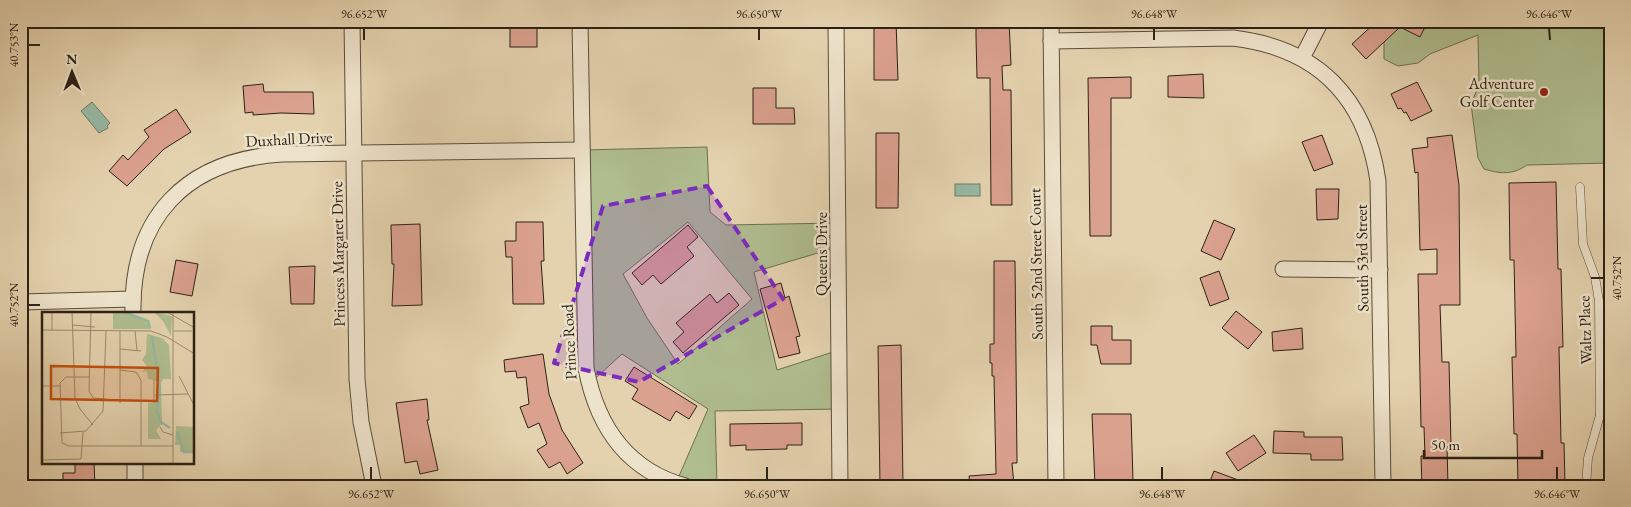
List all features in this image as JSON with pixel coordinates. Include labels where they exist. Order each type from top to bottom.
[{"type":"street","name":"Princess Margaret Drive","points":[[352,21],[358,379],[361,422],[374,486]]},
{"type":"street","name":"Prince Road","points":[[580,21],[586,368],[590,393],[607,429],[622,448],[654,473],[685,486]]},
{"type":"street","name":"Queens Drive","points":[[836,21],[840,486]]},
{"type":"street","name":"South 52nd Street Court","points":[[1051,21],[1056,486]]},
{"type":"street","points":[[1302,58],[1320,21]]},
{"type":"street","name":"South 53rd Street","points":[[1051,41],[1233,38],[1257,41],[1280,48],[1302,58],[1323,72],[1341,90],[1356,110],[1367,131],[1375,155],[1378,181],[1383,486]]},
{"type":"street","name":"Duxhall Drive","points":[[21,302],[133,306],[138,257],[147,234],[160,213],[190,182],[211,169],[233,160],[257,156],[354,153],[582,150]]},
{"type":"street","points":[[1283,269],[1380,270]]},
{"type":"street","points":[[135,464],[135,486]]},
{"type":"lane","name":"Waltz Place","points":[[1580,187],[1583,244],[1598,291],[1600,415],[1588,458],[1586,486]]},
{"type":"lane","points":[[1600,415],[1610,415]]},
{"type":"highlighted area","points":[[707,186],[783,299],[639,382],[554,363],[603,206]]},
{"type":"shaded area","name":"Adventure Golf Center","points":[[1400,21],[1610,21],[1610,163],[1527,165],[1517,171],[1506,173],[1484,169],[1478,158],[1471,104],[1479,85],[1478,35],[1430,54],[1418,63],[1398,66],[1384,59],[1384,39]]},
{"type":"shaded area","points":[[92,102],[110,123],[107,126],[108,128],[99,133],[81,111]]},
{"type":"shaded area","points":[[707,147],[710,212],[726,225],[838,223],[838,247],[754,272],[777,370],[839,350],[840,409],[715,411],[717,486],[685,486],[676,483],[708,409],[622,354],[589,384],[582,150]],"holes":[[[688,222],[752,299],[678,364],[647,318],[623,274]]]},
{"type":"shaded area","points":[[955,184],[980,184],[980,196],[955,196]]},
{"type":"building","points":[[510,21],[537,21],[537,47],[510,47]]},
{"type":"building","points":[[874,21],[896,21],[898,80],[874,80]]},
{"type":"building","points":[[987,21],[1009,21],[1011,65],[1002,66],[1003,90],[1011,90],[1012,205],[991,205],[990,78],[977,78],[976,37],[976,25],[987,25]]},
{"type":"building","points":[[1377,21],[1428,21],[1420,37],[1400,27],[1366,59],[1352,44]]},
{"type":"building","points":[[1203,74],[1204,98],[1168,97],[1168,76]]},
{"type":"building","points":[[1131,77],[1131,98],[1111,98],[1111,236],[1090,236],[1088,78]]},
{"type":"building","points":[[1417,82],[1432,111],[1411,121],[1406,112],[1404,113],[1401,108],[1398,109],[1391,94]]},
{"type":"building","points":[[263,84],[264,92],[313,92],[314,114],[281,113],[253,115],[253,112],[245,113],[243,86]]},
{"type":"building","points":[[753,88],[776,88],[776,108],[794,108],[795,124],[753,124]]},
{"type":"building","points":[[176,109],[191,132],[164,149],[127,186],[109,171],[123,155],[128,160],[149,137],[144,130]]},
{"type":"building","points":[[876,133],[899,133],[898,208],[876,208]]},
{"type":"building","points":[[1322,135],[1333,164],[1314,171],[1302,142]]},
{"type":"building","points":[[1452,135],[1459,185],[1460,305],[1440,305],[1442,362],[1449,362],[1451,446],[1447,446],[1448,486],[1422,486],[1421,456],[1425,456],[1424,427],[1421,427],[1418,274],[1437,274],[1437,249],[1420,250],[1418,172],[1415,173],[1412,149],[1428,147],[1427,138]]},
{"type":"building","points":[[1556,182],[1558,269],[1561,269],[1563,347],[1559,347],[1561,443],[1564,443],[1565,486],[1518,486],[1517,434],[1514,434],[1512,357],[1516,357],[1514,260],[1510,260],[1509,183]]},
{"type":"building","points":[[1316,189],[1339,189],[1338,219],[1317,220]]},
{"type":"building","points":[[1214,220],[1235,229],[1221,260],[1201,251]]},
{"type":"building","points":[[516,222],[543,222],[544,261],[541,261],[544,304],[513,304],[512,257],[506,257],[505,241],[516,241]]},
{"type":"building","points":[[420,224],[422,305],[392,306],[394,264],[392,264],[391,225]]},
{"type":"building","points":[[688,225],[698,237],[687,247],[694,256],[661,284],[653,275],[642,285],[632,273]]},
{"type":"building","points":[[176,260],[198,264],[192,296],[170,292]]},
{"type":"building","points":[[994,261],[1015,261],[1017,463],[1012,463],[1014,486],[970,486],[969,476],[996,474],[994,376],[992,376],[992,363],[990,363],[990,344],[994,344]]},
{"type":"building","points":[[315,266],[314,304],[291,304],[289,267]]},
{"type":"building","points":[[1219,271],[1229,299],[1210,306],[1200,278]]},
{"type":"building","points":[[781,283],[785,298],[789,296],[800,336],[796,337],[800,353],[779,358],[760,289]]},
{"type":"building","points":[[729,293],[739,305],[683,353],[673,342],[684,332],[676,323],[710,294],[717,303]]},
{"type":"building","points":[[1236,311],[1262,332],[1248,349],[1222,328]]},
{"type":"building","points":[[1091,326],[1112,326],[1112,340],[1131,340],[1131,364],[1101,364],[1097,345],[1091,345]]},
{"type":"building","points":[[1302,328],[1303,349],[1273,351],[1272,332]]},
{"type":"building","points":[[901,345],[903,486],[880,486],[878,346]]},
{"type":"building","points":[[543,354],[549,394],[562,430],[583,463],[567,474],[560,462],[549,468],[537,450],[547,444],[539,423],[528,428],[520,407],[529,404],[526,377],[517,378],[516,371],[505,372],[504,360]]},
{"type":"building","points":[[634,367],[697,406],[689,419],[676,411],[670,421],[632,399],[638,389],[625,381]]},
{"type":"building","points":[[427,399],[429,420],[427,420],[438,470],[420,474],[417,461],[405,463],[396,403]]},
{"type":"building","points":[[1092,414],[1131,414],[1133,481],[1125,482],[1125,486],[1095,486]]},
{"type":"building","points":[[802,423],[802,445],[787,445],[787,449],[746,450],[746,445],[730,446],[730,424]]},
{"type":"building","points":[[1274,431],[1304,432],[1304,437],[1342,437],[1343,460],[1311,460],[1311,454],[1273,453]]},
{"type":"building","points":[[1254,435],[1266,453],[1238,471],[1226,453]]},
{"type":"building","points":[[75,464],[94,464],[95,486],[63,486],[63,473],[75,473]]},
{"type":"building","points":[[1214,471],[1249,484],[1248,486],[1208,486]]},
{"type":"place","name":"Adventure Golf Center","points":[[1544,92]]}]
